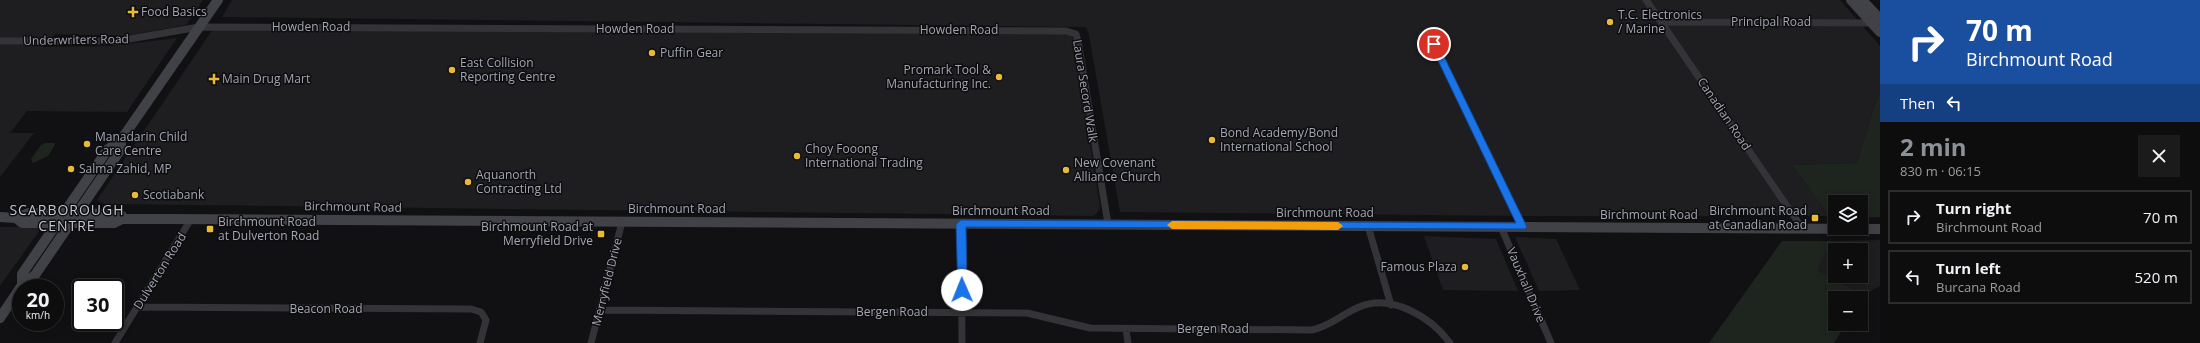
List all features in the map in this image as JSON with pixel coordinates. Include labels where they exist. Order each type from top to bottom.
[{"type":"main road","points":[[22,279],[22,274],[108,149],[121,140],[218,0]]},
{"type":"main road","points":[[1851,0],[1877,21]]},
{"type":"main road","points":[[1862,0],[1877,21],[1880,32]]},
{"type":"main road","points":[[30,279],[35,275],[121,149],[121,140]]},
{"type":"main road","name":"Birchmount Road","points":[[0,217],[16,218],[29,213],[77,213],[119,214],[122,216],[122,219]]},
{"type":"main road","name":"Birchmount Road","points":[[16,218],[22,223],[114,223],[122,219],[192,219],[1880,229]]},
{"type":"main road","points":[[0,318],[12,300]]},
{"type":"street","name":"Canadian Road","points":[[1646,0],[1802,228]]},
{"type":"street","name":"Principal Road","points":[[1661,22],[1877,21]]},
{"type":"street","name":"Howden Road","points":[[199,27],[1070,31]]},
{"type":"street","name":"Underwriters Road","points":[[0,41],[118,41],[167,34],[199,27]]},
{"type":"street","name":"Laura Secord Walk","points":[[1070,31],[1076,34],[1078,41],[1108,224]]},
{"type":"street","points":[[1428,32],[1522,227]]},
{"type":"street","name":"Dulverton Road","points":[[115,343],[192,219]]},
{"type":"street","name":"Merryfield Drive","points":[[591,343],[622,222]]},
{"type":"street","points":[[961,224],[962,343]]},
{"type":"street","points":[[1368,226],[1390,294],[1391,305],[1424,318],[1440,330],[1450,343]]},
{"type":"street","name":"Vauxhall Drive","points":[[1501,227],[1551,343]]},
{"type":"street","name":"Bergen Road","points":[[600,310],[1036,314],[1080,328],[1312,330],[1333,324],[1361,306],[1391,305]]},
{"type":"street","name":"Beacon Road","points":[[137,307],[471,309],[481,312],[486,320],[480,343]]},
{"type":"street","points":[[1126,329],[1128,343]]},
{"type":"shaded area","points":[[0,0],[203,0],[186,25],[124,36],[55,34],[43,47],[111,46],[177,38],[127,112],[27,111],[10,133],[34,133],[0,177]]},
{"type":"shaded area","points":[[232,0],[1840,0],[1880,46],[1880,95],[1876,100],[1857,163],[1792,165],[1828,216],[1530,216],[1120,212],[1089,35],[1086,27],[222,17]]},
{"type":"shaded area","points":[[220,29],[1059,33],[1070,35],[1074,39],[1100,207],[1098,212],[1093,216],[104,204],[97,200],[211,32]]},
{"type":"shaded area","points":[[1880,95],[1880,217],[1868,217],[1868,195],[1828,195],[1828,215],[1792,165],[1857,163],[1876,100]]},
{"type":"shaded area","points":[[45,143],[54,143],[55,145],[48,156],[33,163],[31,159],[41,145]]},
{"type":"shaded area","points":[[0,227],[42,227],[0,286]]},
{"type":"shaded area","points":[[1424,236],[1496,239],[1518,291],[1443,290]]},
{"type":"shaded area","points":[[1515,237],[1556,239],[1580,290],[1539,291]]},
{"type":"shaded area","points":[[1880,240],[1880,286],[1868,293],[1868,291],[1857,291],[1842,283],[1868,283],[1868,243],[1831,243],[1832,241]]},
{"type":"shaded area","points":[[1782,241],[1832,241],[1831,243],[1828,243],[1828,249],[1818,270],[1828,275],[1828,283],[1842,283],[1857,291],[1828,291],[1828,331],[1842,331],[1834,343],[1709,343]]},
{"type":"shaded area","points":[[1828,249],[1828,275],[1818,270]]},
{"type":"slow traffic","points":[[1172,225],[1338,226]]},
{"type":"place","name":"Food Basics","points":[[133,12]]},
{"type":"place","name":"T.C. Electronics / Marine","points":[[1610,22]]},
{"type":"place","name":"Puffin Gear","points":[[652,53]]},
{"type":"place","name":"East Collision Reporting Centre","points":[[452,70]]},
{"type":"place","name":"Promark Tool & Manufacturing Inc.","points":[[999,77]]},
{"type":"place","name":"Main Drug Mart","points":[[214,79]]},
{"type":"place","name":"Bond Academy/Bond International School","points":[[1212,140]]},
{"type":"place","name":"Manadarin Child Care Centre","points":[[87,144]]},
{"type":"place","name":"Choy Fooong International Trading","points":[[797,156]]},
{"type":"place","name":"Salma Zahid, MP","points":[[71,169]]},
{"type":"place","name":"New Covenant Alliance Church","points":[[1066,170]]},
{"type":"place","name":"Aquanorth Contracting Ltd","points":[[468,182]]},
{"type":"place","name":"Scotiabank","points":[[135,195]]},
{"type":"place","name":"Birchmount Road at Canadian Road","points":[[1815,218]]},
{"type":"place","name":"Birchmount Road at Dulverton Road","points":[[210,229]]},
{"type":"place","name":"Birchmount Road at Merryfield Drive","points":[[601,234]]},
{"type":"place","name":"Famous Plaza","points":[[1465,267]]},
{"type":"district","name":"SCARBOROUGH CENTRE","points":[[67,218]]},
{"type":"route","points":[[962,290],[961,224],[1522,227],[1434,44]]}]
